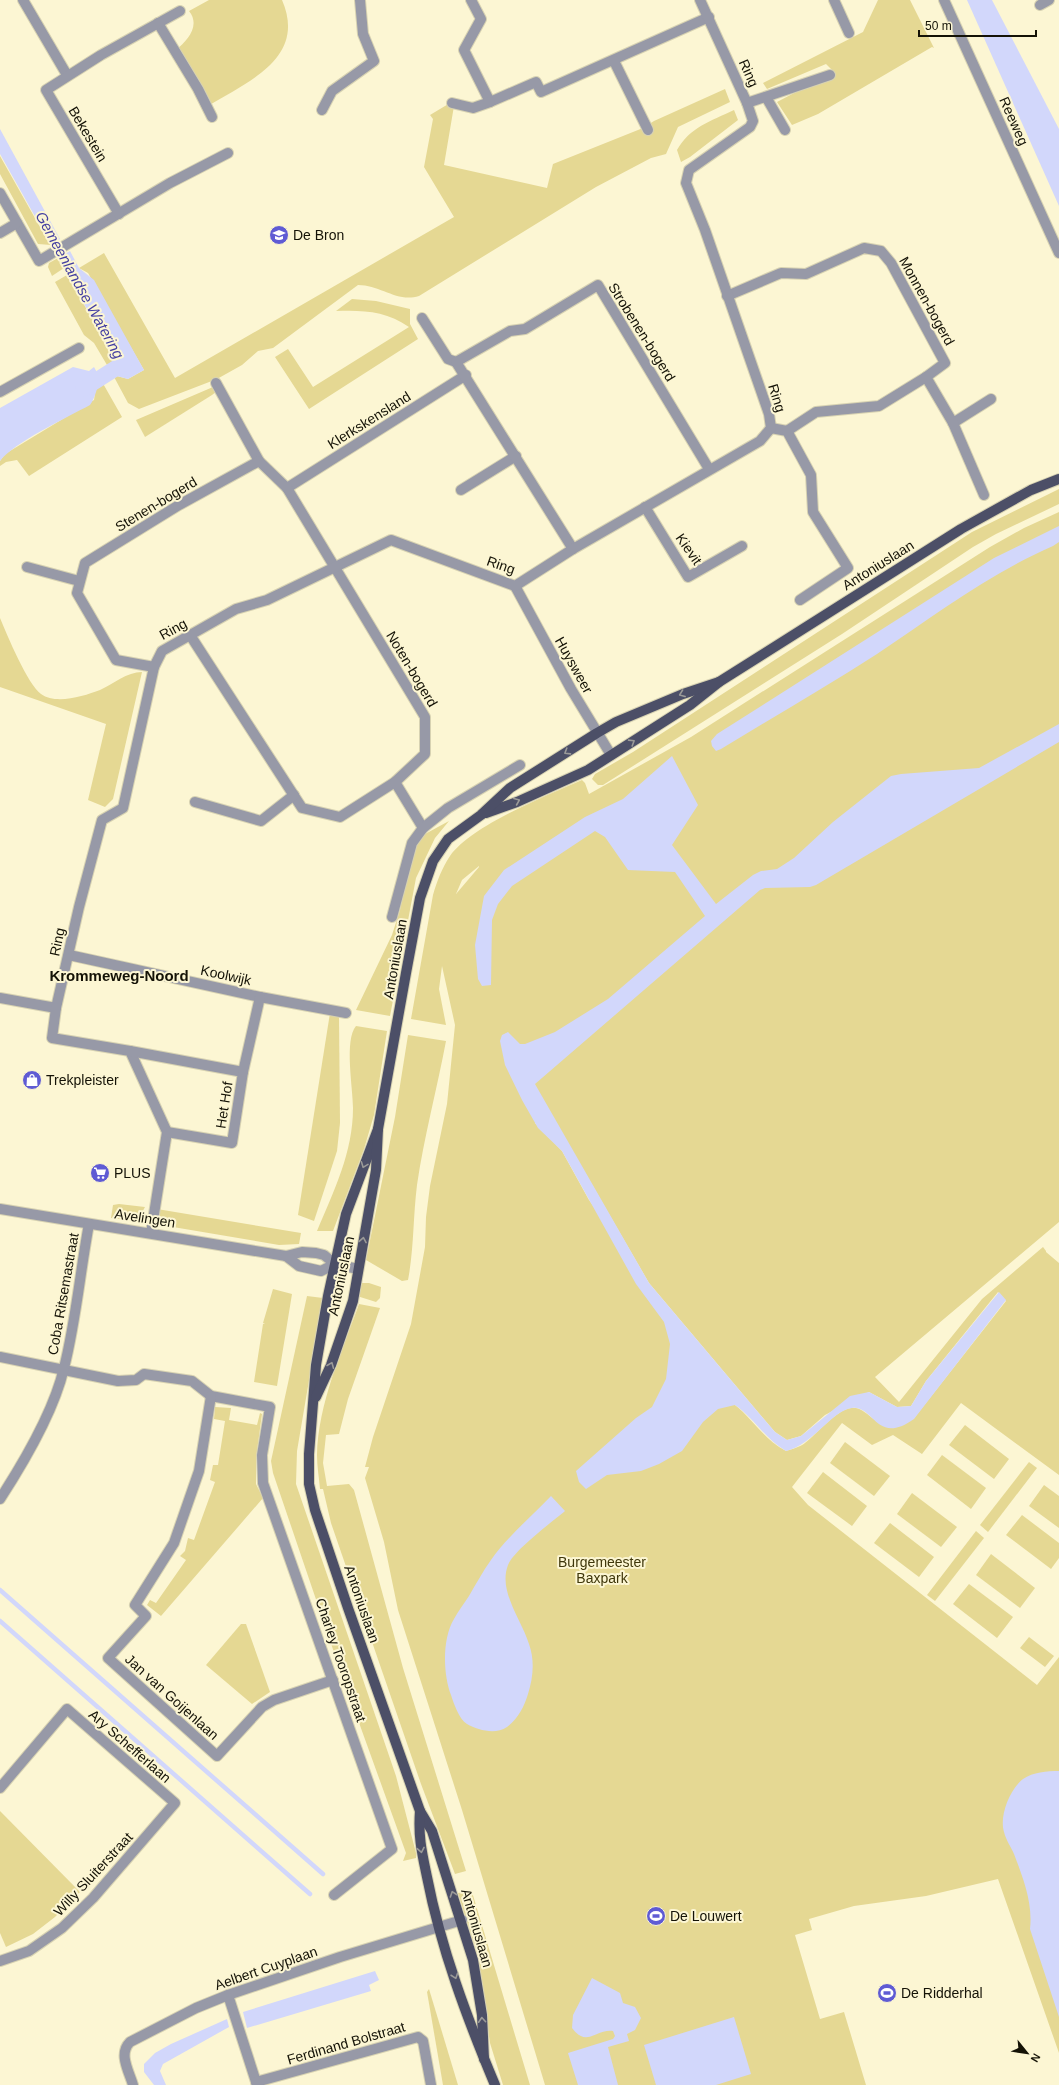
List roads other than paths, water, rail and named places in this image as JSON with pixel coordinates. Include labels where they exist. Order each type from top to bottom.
[{"type":"main road","name":"Antoniuslaan","points":[[481,815],[517,802],[588,770],[690,705],[719,682],[961,529],[1031,490],[1058,478]]},
{"type":"main road","name":"Antoniuslaan","points":[[314,1400],[331,1365],[352,1301],[376,1170],[378,1129],[420,898],[433,861],[448,839],[481,815],[510,788],[597,733],[616,722],[683,694],[719,682]]},
{"type":"main road","name":"Antoniuslaan","points":[[378,1129],[346,1214],[335,1264],[316,1365],[309,1454],[309,1484],[316,1510],[420,1811],[432,1831],[462,1920],[473,1960],[482,2015],[484,2059]]},
{"type":"main road","name":"Antoniuslaan","points":[[420,1811],[418,1833],[438,1927],[484,2059],[495,2085]]},
{"type":"street","points":[[23,0],[67,75]]},
{"type":"street","points":[[322,110],[332,91],[374,61],[363,34],[360,0]]},
{"type":"street","points":[[472,0],[481,20],[464,50],[490,102]]},
{"type":"street","name":"Ring","points":[[56,1008],[79,907],[102,820],[123,808],[154,667],[162,650],[190,636],[236,609],[266,600],[391,540],[515,586],[573,549],[709,469],[760,441],[771,428],[769,414],[705,230],[686,182],[689,170],[750,127],[753,121],[747,103],[700,0]]},
{"type":"street","points":[[834,0],[848,33]]},
{"type":"street","name":"Reeweg","points":[[944,0],[1059,254]]},
{"type":"street","name":"Bekestein","points":[[119,214],[46,90],[67,75],[180,11]]},
{"type":"street","points":[[452,103],[473,108],[536,82],[541,92],[614,61],[708,17]]},
{"type":"street","points":[[158,23],[198,89],[212,117]]},
{"type":"street","points":[[614,61],[648,130]]},
{"type":"street","points":[[747,103],[830,75]]},
{"type":"street","points":[[766,97],[785,130]]},
{"type":"street","points":[[0,193],[39,261],[170,183],[228,153]]},
{"type":"street","points":[[0,233],[17,223]]},
{"type":"street","name":"Monnen-bogerd","points":[[727,296],[781,273],[806,274],[864,248],[880,251],[891,263],[945,363],[926,377]]},
{"type":"street","name":"Strobenen-bogerd","points":[[456,362],[510,331],[525,329],[598,285],[709,469]]},
{"type":"street","points":[[422,318],[448,359],[456,362],[466,376],[573,549]]},
{"type":"street","points":[[0,392],[79,348]]},
{"type":"street","name":"Klerkskensland","points":[[287,488],[466,376]]},
{"type":"street","points":[[771,428],[787,431],[816,412],[879,406],[926,377],[953,422],[984,495]]},
{"type":"street","points":[[216,383],[259,460],[287,488],[335,568]]},
{"type":"street","points":[[953,422],[991,399]]},
{"type":"street","points":[[787,431],[811,475],[813,512],[848,568],[800,600]]},
{"type":"street","points":[[461,490],[516,456]]},
{"type":"street","name":"Stenen-bogerd","points":[[154,667],[116,660],[77,593],[85,563],[179,505],[259,460]]},
{"type":"street","name":"Kievit","points":[[645,507],[688,577],[742,546]]},
{"type":"street","points":[[27,567],[79,581]]},
{"type":"street","name":"Noten-bogerd","points":[[190,636],[302,808],[340,817],[395,782],[425,754],[425,717],[335,568]]},
{"type":"street","name":"Huysweer","points":[[515,586],[571,689],[611,755]]},
{"type":"street","points":[[392,916],[412,843],[423,828],[448,808],[520,765]]},
{"type":"street","points":[[395,782],[423,828]]},
{"type":"street","points":[[195,802],[261,821],[294,796]]},
{"type":"street","name":"Koolwijk","points":[[69,955],[260,997],[346,1014]]},
{"type":"street","name":"Koolwijk","points":[[243,1072],[260,997]]},
{"type":"street","points":[[0,998],[56,1008]]},
{"type":"street","name":"Het Hof","points":[[56,1008],[52,1038],[243,1072],[232,1143],[167,1132]]},
{"type":"street","points":[[130,1052],[167,1132],[151,1233]]},
{"type":"street","name":"Avelingen","points":[[0,1209],[286,1256],[302,1252],[316,1253],[324,1255],[335,1264],[321,1271],[299,1266],[286,1256]]},
{"type":"street","name":"Coba Ritsemastraat","points":[[0,1499],[19,1471],[50,1408],[64,1369],[90,1224]]},
{"type":"street","points":[[335,1264],[358,1269]]},
{"type":"street","points":[[0,1357],[64,1369]]},
{"type":"street","name":"Coba Ritsemastraat","points":[[64,1369],[118,1381],[136,1380],[144,1374],[192,1380],[211,1396]]},
{"type":"street","name":"Charley Tooropstraat","points":[[211,1396],[270,1407],[262,1454],[263,1483],[392,1849],[350,1880],[334,1895]]},
{"type":"street","name":"Jan van Goijenlaan","points":[[211,1396],[199,1471],[174,1543],[135,1605],[146,1616],[108,1658],[217,1756],[262,1707],[274,1700],[333,1680]]},
{"type":"street","name":"Ary Schefferlaan","points":[[0,1788],[67,1709],[175,1803]]},
{"type":"street","name":"Willy Sluiterstraat","points":[[0,1961],[29,1951],[62,1928],[93,1898],[175,1803]]},
{"type":"street","name":"Aelbert Cuyplaan","points":[[133,2085],[123,2054],[125,2047],[130,2042],[196,2008],[228,1995],[340,1957],[462,1920]]},
{"type":"street","name":"Ferdinand Bolstraat","points":[[228,1995],[257,2084],[418,2037],[423,2041],[431,2085]]},
{"type":"water","points":[[967,0],[992,0],[1059,129],[1059,206]]},
{"type":"water","points":[[0,129],[60,239],[51,245],[0,154]]},
{"type":"water","points":[[70,251],[79,268],[94,280],[144,370],[128,379],[113,375],[107,365],[112,362],[114,357],[58,258]]},
{"type":"water","points":[[73,367],[89,371],[94,367],[101,380],[94,399],[90,405],[55,423],[16,446],[0,461],[0,408]]},
{"type":"water","points":[[1059,526],[1059,542],[1053,546],[1029,557],[984,582],[877,654],[721,749],[716,751],[712,746],[711,741],[717,734],[994,558]]},
{"type":"water","points":[[1059,724],[1059,742],[816,885],[810,887],[765,888],[760,890],[535,1084],[649,1283],[775,1432],[787,1440],[801,1436],[850,1396],[869,1392],[897,1407],[911,1406],[926,1381],[999,1292],[1006,1300],[914,1419],[901,1426],[891,1428],[883,1427],[866,1412],[852,1408],[837,1415],[796,1448],[786,1451],[772,1441],[742,1410],[735,1405],[718,1409],[703,1422],[682,1451],[659,1464],[641,1471],[607,1475],[586,1489],[579,1482],[576,1471],[636,1418],[652,1407],[666,1379],[670,1344],[664,1322],[636,1284],[562,1151],[538,1128],[522,1100],[505,1065],[500,1041],[502,1035],[508,1032],[520,1044],[525,1044],[555,1032],[608,999],[705,916],[675,872],[628,870],[605,837],[595,831],[512,886],[498,904],[492,920],[491,985],[482,986],[478,979],[475,945],[484,896],[504,870],[585,817],[623,799],[672,756],[698,805],[672,845],[716,904],[753,875],[761,871],[777,869],[794,858],[833,822],[891,776],[979,768]]},
{"type":"water","points":[[551,1496],[565,1511],[534,1536],[518,1552],[508,1565],[506,1575],[508,1595],[529,1644],[533,1663],[531,1682],[525,1704],[507,1727],[497,1731],[487,1731],[476,1728],[464,1722],[459,1715],[448,1687],[445,1667],[447,1636],[456,1616],[488,1564],[512,1535]]},
{"type":"water","points":[[1059,1771],[1059,2017],[1030,1929],[1031,1919],[1029,1900],[1024,1881],[1005,1835],[1003,1818],[1010,1796],[1018,1783],[1036,1773]]},
{"type":"water","points":[[375,1971],[379,1980],[369,1985],[371,1991],[247,2028],[243,2012]]},
{"type":"water","points":[[592,1978],[620,1993],[623,2003],[635,2007],[641,2018],[635,2030],[627,2034],[629,2041],[608,2047],[618,2085],[578,2085],[568,2053],[613,2039],[615,2036],[613,2031],[607,2031],[582,2037],[572,2028],[573,2015]]},
{"type":"water","points":[[734,2017],[751,2074],[716,2085],[656,2085],[644,2045]]},
{"type":"water","points":[[227,2019],[229,2027],[163,2064],[160,2071],[166,2085],[154,2085],[144,2072],[144,2064],[155,2053],[171,2044]]},
{"type":"waterway","name":"Gemeenlandse Watering","points":[[83,389],[124,363],[122,358]]},
{"type":"waterway","points":[[0,1590],[323,1874]]},
{"type":"waterway","points":[[0,1621],[310,1894]]},
{"type":"place","name":"De Bron","points":[[279,235]]},
{"type":"place","name":"Trekpleister","points":[[32,1080]]},
{"type":"place","name":"PLUS","points":[[100,1173]]},
{"type":"place","name":"De Louwert","points":[[656,1916]]},
{"type":"place","name":"De Ridderhal","points":[[887,1993]]},
{"type":"district","name":"Krommeweg-Noord","points":[[119,975]]},
{"type":"park label","name":"Burgemeester Baxpark","points":[[602,1570]]}]
